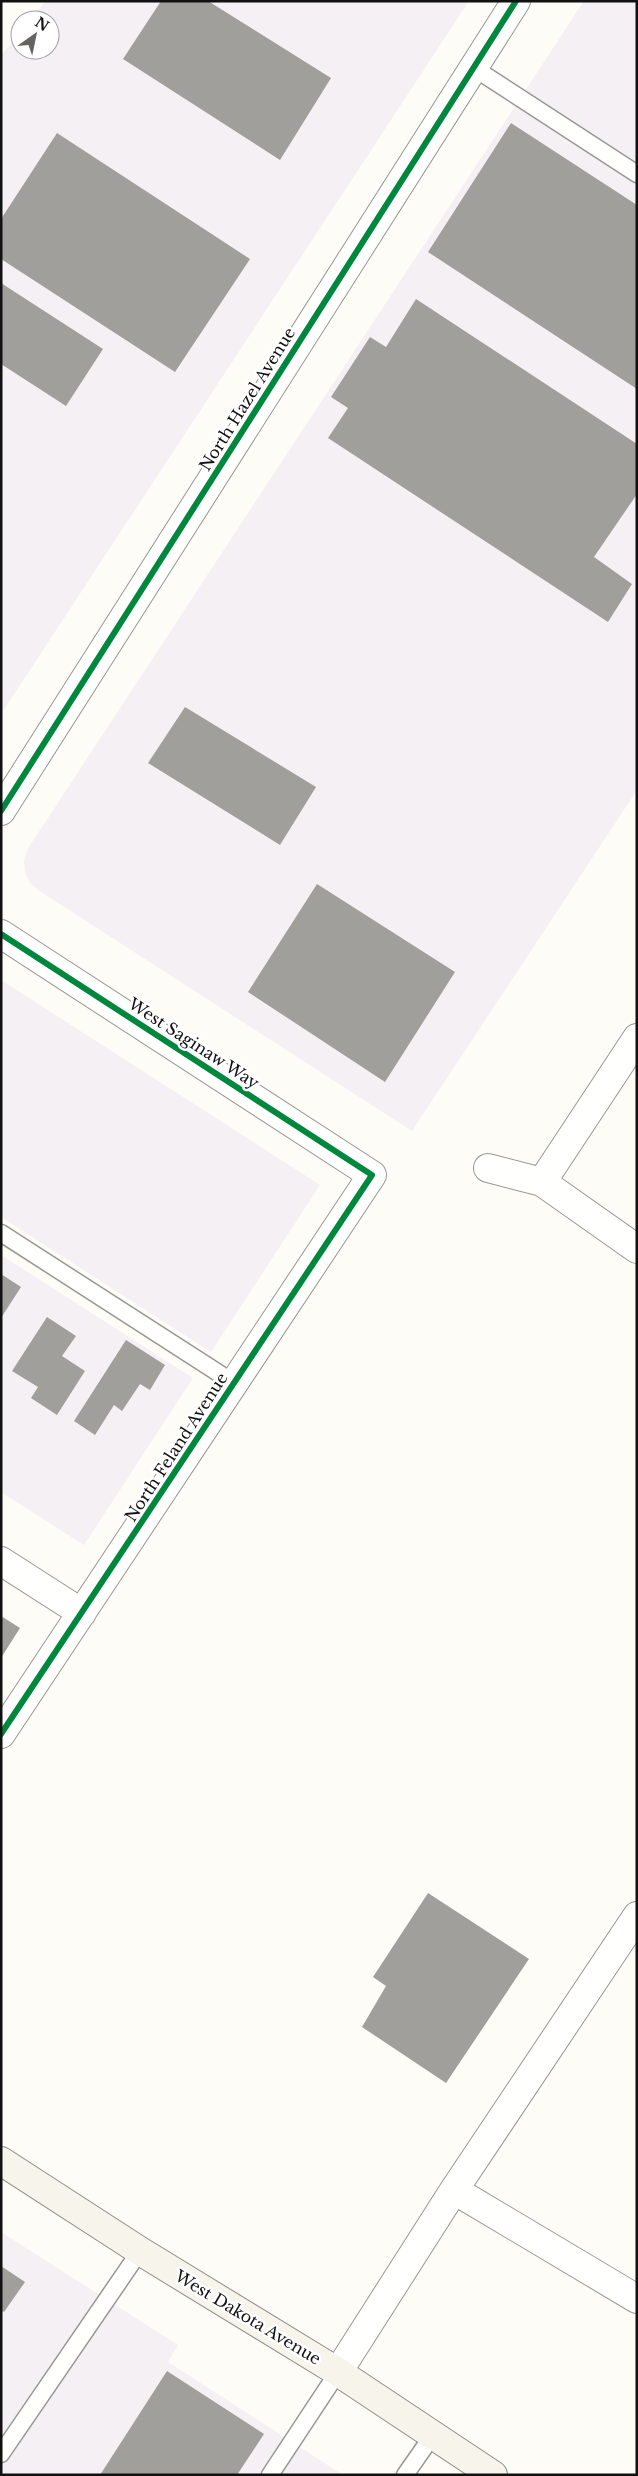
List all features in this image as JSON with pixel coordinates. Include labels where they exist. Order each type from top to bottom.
[{"type":"street","name":"North Hazel Avenue","points":[[1,811],[516,1]]},
{"type":"street","name":"West Saginaw Way","points":[[1,934],[372,1174]]},
{"type":"street","points":[[542,1182],[637,1038]]},
{"type":"street","points":[[488,1168],[542,1182],[637,1249]]},
{"type":"street","name":"North Feland Avenue","points":[[1,1734],[372,1174]]},
{"type":"street","points":[[1,1561],[82,1613]]},
{"type":"street","points":[[338,2372],[454,2190],[637,1916]]},
{"type":"street","name":"West Dakota Avenue","points":[[1,2161],[140,2251],[338,2372],[493,2475]]},
{"type":"street","points":[[454,2190],[637,2299]]},
{"type":"lane","points":[[474,68],[637,174]]},
{"type":"lane","points":[[1,1232],[234,1383]]},
{"type":"lane","points":[[1,2454],[140,2251]]},
{"type":"lane","points":[[270,2475],[338,2372]]},
{"type":"lane","points":[[405,2475],[433,2435]]},
{"type":"shaded area","points":[[46,1],[469,1],[1,714],[1,55],[10,45],[10,60],[60,60],[60,10],[38,10]]},
{"type":"shaded area","points":[[584,1],[637,1],[637,790],[412,1131],[38,890],[30,883],[25,873],[24,861],[27,850]]},
{"type":"shaded area","points":[[1,980],[320,1185],[211,1352],[1,1217]]},
{"type":"shaded area","points":[[1,1255],[193,1378],[84,1545],[1,1492]]},
{"type":"shaded area","points":[[1,2232],[178,2345],[168,2362],[343,2475],[1,2475]]},
{"type":"building","points":[[161,1],[208,1],[331,78],[280,160],[123,59]]},
{"type":"building","points":[[511,123],[637,205],[637,389],[428,252]]},
{"type":"building","points":[[57,133],[250,259],[175,372],[1,259],[1,219]]},
{"type":"building","points":[[1,283],[103,349],[66,406],[1,364]]},
{"type":"building","points":[[416,299],[637,444],[637,494],[594,557],[632,584],[608,622],[328,438],[348,408],[331,397],[370,337],[386,347]]},
{"type":"building","points":[[185,707],[316,787],[280,845],[148,763]]},
{"type":"building","points":[[317,884],[455,972],[385,1082],[248,992]]},
{"type":"building","points":[[1,1274],[21,1287],[1,1318]]},
{"type":"building","points":[[47,1317],[76,1336],[62,1356],[85,1371],[57,1415],[31,1398],[38,1387],[12,1371]]},
{"type":"building","points":[[126,1340],[165,1365],[150,1390],[140,1384],[122,1411],[114,1405],[95,1435],[74,1421]]},
{"type":"building","points":[[1,1616],[20,1628],[1,1658]]},
{"type":"building","points":[[428,1893],[529,1959],[446,2083],[362,2027],[386,1986],[373,1977]]},
{"type":"building","points":[[1,2266],[25,2282],[4,2312],[1,2310]]},
{"type":"building","points":[[167,2371],[264,2434],[237,2475],[100,2475]]},
{"type":"cycle path","points":[[1,811],[516,1]]},
{"type":"cycle path","points":[[1,934],[372,1175],[1,1734]]}]
